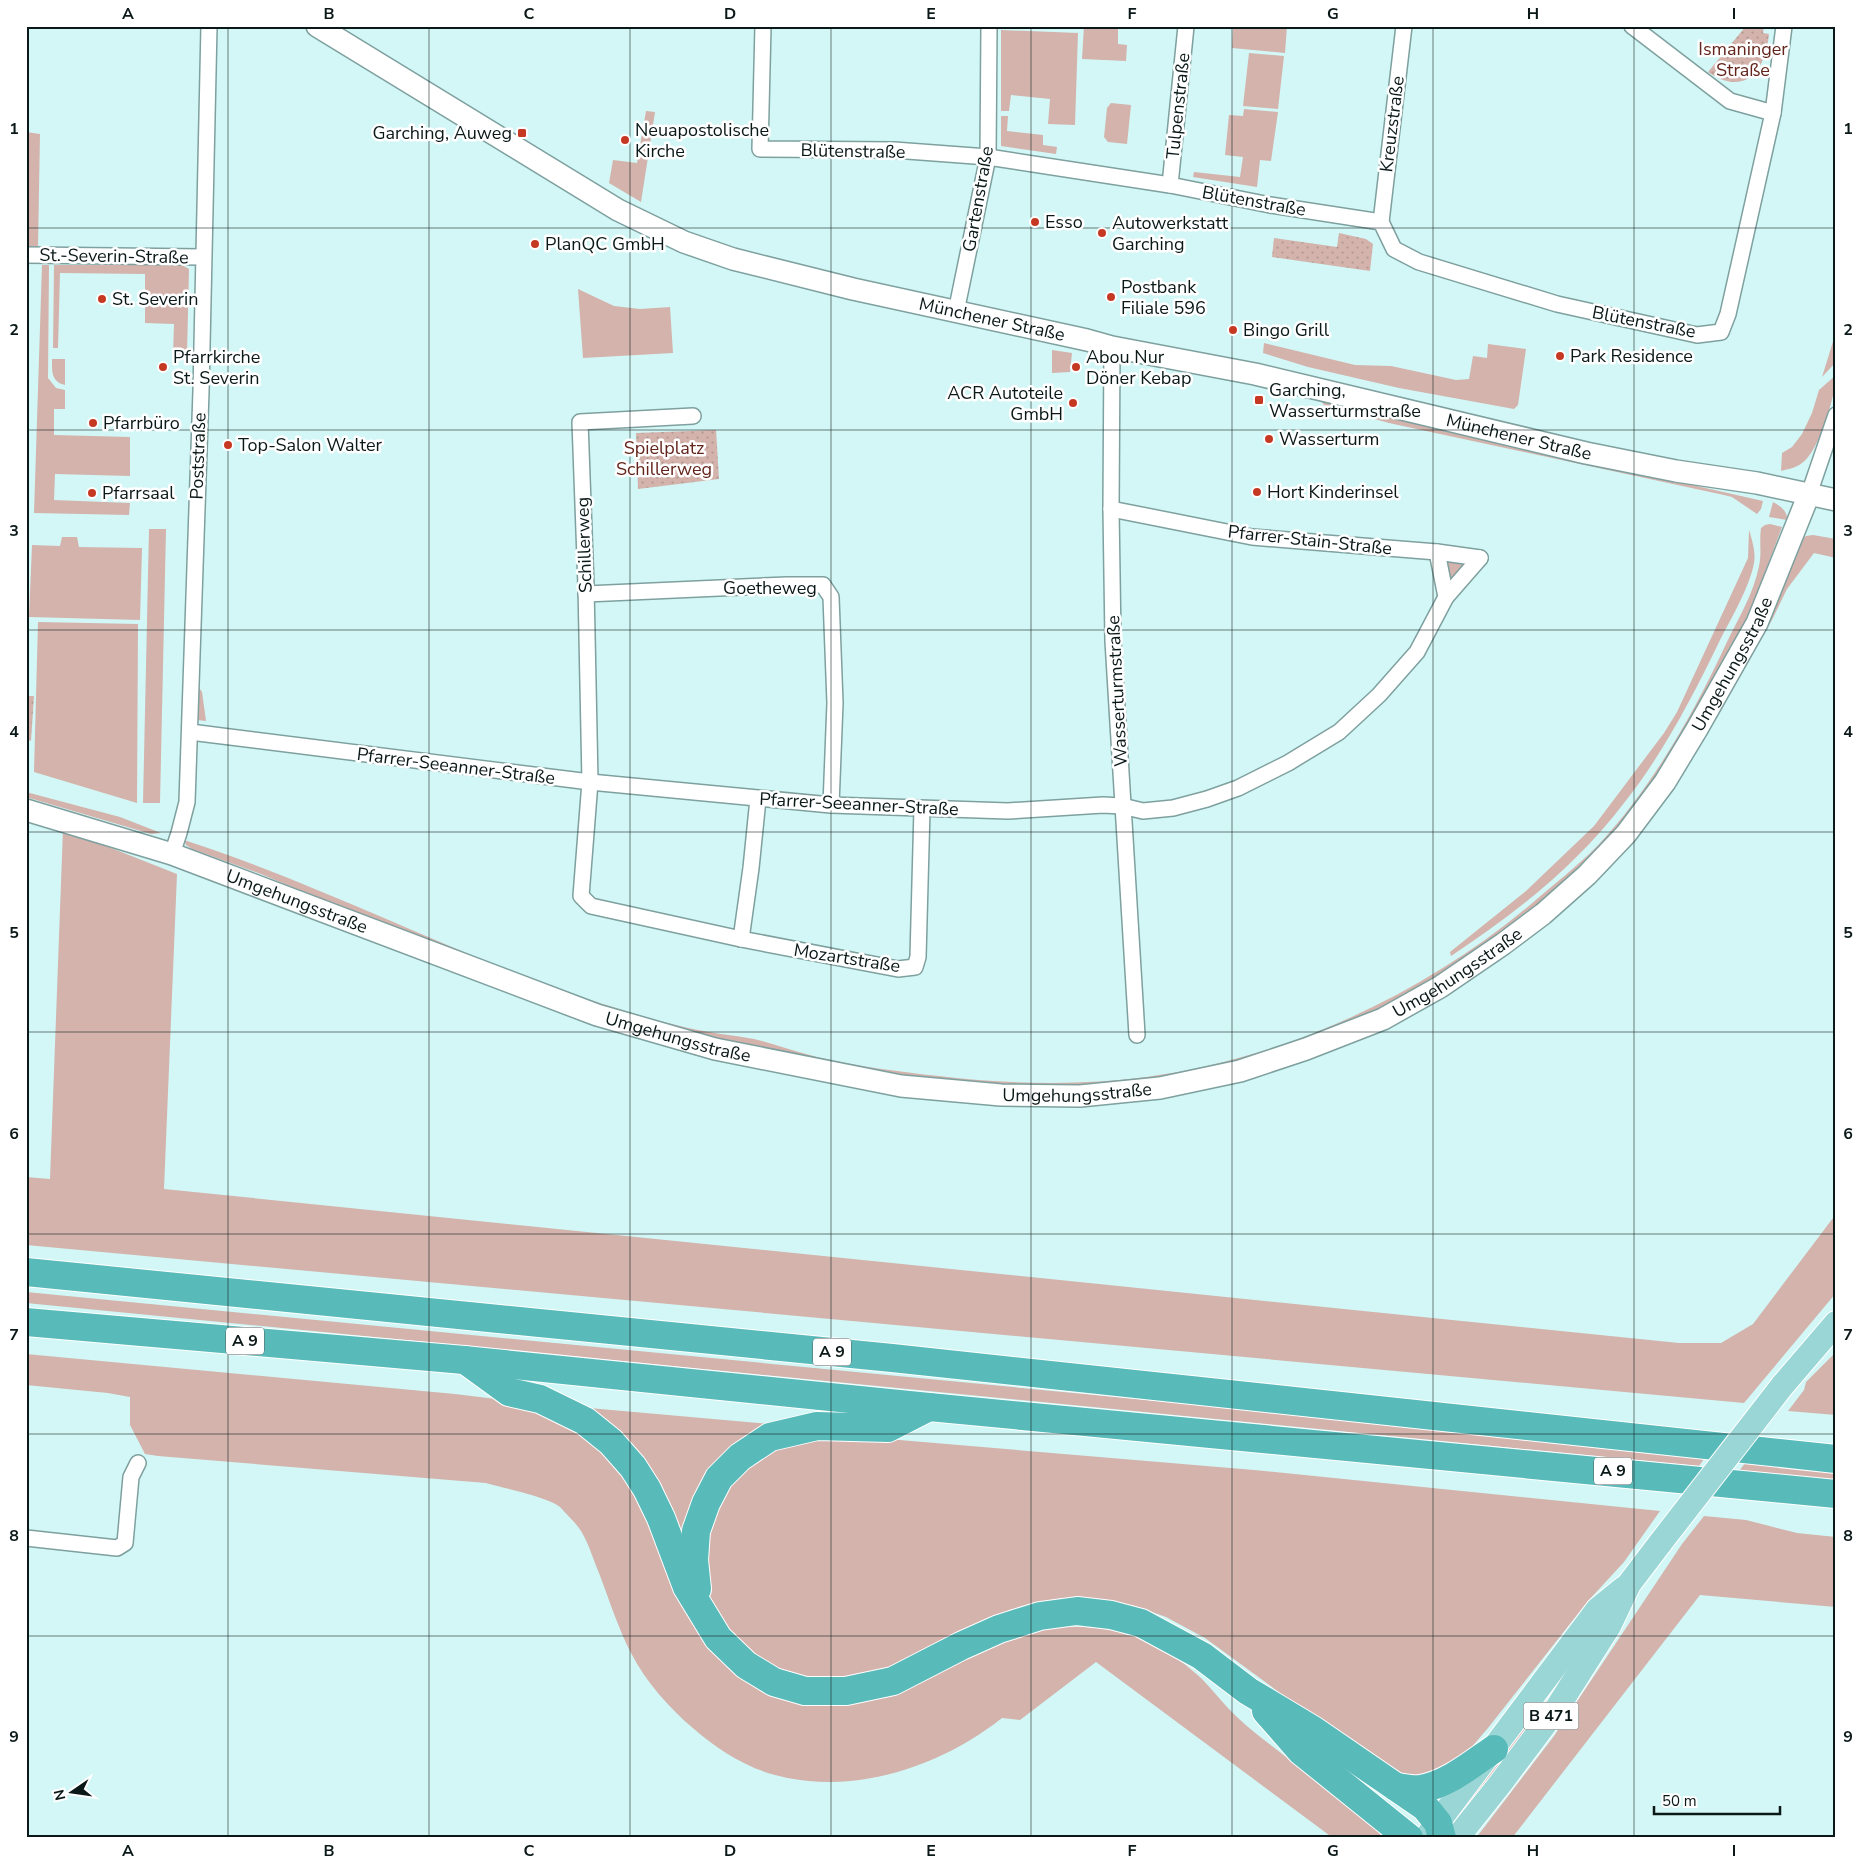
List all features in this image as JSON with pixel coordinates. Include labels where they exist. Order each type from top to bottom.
[{"type":"highway","name":"A 9","points":[[26,1272],[892,1358],[1836,1459]]},
{"type":"highway","name":"A 9","points":[[26,1322],[464,1360],[929,1407],[1836,1494]]},
{"type":"highway","points":[[464,1360],[509,1392],[540,1399],[585,1421],[611,1442],[633,1467],[647,1489],[661,1518],[687,1587],[718,1638],[746,1665],[774,1682],[805,1691],[846,1691],[893,1681],[999,1629],[1040,1616],[1077,1611],[1111,1615],[1141,1623],[1202,1656],[1248,1691],[1313,1730],[1425,1807],[1441,1834]]},
{"type":"highway","points":[[700,1610],[694,1560],[696,1531],[706,1503],[719,1478],[740,1457],[770,1437],[817,1426],[888,1428],[929,1407]]},
{"type":"highway","points":[[1248,1691],[1301,1751],[1409,1838]]},
{"type":"highway","points":[[1396,1787],[1419,1789],[1440,1782],[1464,1770],[1494,1750]]},
{"type":"main road","name":"B 471","points":[[1441,1834],[1500,1784],[1557,1708],[1609,1626],[1629,1584],[1782,1386],[1836,1323]]},
{"type":"main road","name":"B 471","points":[[1441,1834],[1494,1750],[1598,1609],[1629,1584]]},
{"type":"street","name":"Poststraße","points":[[172,854],[187,802],[201,391],[209,26]]},
{"type":"street","name":"Münchener Straße","points":[[317,26],[618,210],[684,242],[733,259],[853,289],[1112,347],[1255,374],[1586,453],[1676,471],[1757,483],[1836,500]]},
{"type":"street","name":"Blütenstraße","points":[[763,26],[760,149],[894,150],[988,158],[1170,185],[1270,205],[1381,222],[1394,249],[1419,262],[1556,304],[1698,335],[1721,332],[1728,314],[1773,113]]},
{"type":"street","name":"Gartenstraße","points":[[956,312],[988,158],[989,26]]},
{"type":"street","name":"Tulpenstraße","points":[[1170,185],[1186,26]]},
{"type":"street","name":"Kreuzstraße","points":[[1381,222],[1404,26]]},
{"type":"street","points":[[1632,26],[1730,101],[1773,113],[1784,26]]},
{"type":"street","name":"St.-Severin-Straße","points":[[26,255],[203,257]]},
{"type":"street","name":"Wasserturmstraße","points":[[1112,347],[1111,508],[1113,641],[1137,1035]]},
{"type":"street","name":"Umgehungsstraße","points":[[26,810],[172,854],[597,1015],[715,1050],[901,1086],[1001,1095],[1080,1096],[1160,1088],[1240,1071],[1306,1049],[1383,1019],[1440,987],[1523,929],[1587,875],[1626,834],[1665,782],[1697,730],[1757,623],[1809,494],[1836,415]]},
{"type":"street","name":"Schillerweg","points":[[590,782],[580,422],[693,416]]},
{"type":"street","name":"Pfarrer-Stain-Straße","points":[[1111,508],[1252,537],[1437,552],[1480,558]]},
{"type":"street","points":[[1437,552],[1446,597]]},
{"type":"street","name":"Pfarrer-Seeanner-Straße","points":[[190,732],[590,782],[831,805],[1008,811],[1103,805],[1122,806],[1143,811],[1173,808],[1238,788],[1288,763],[1339,732],[1379,695],[1417,652],[1446,597],[1480,558]]},
{"type":"street","name":"Goetheweg","points":[[586,594],[823,585],[831,597],[832,616],[835,703],[831,805]]},
{"type":"street","name":"Mozartstraße","points":[[590,782],[582,896],[591,906],[741,939],[898,969],[914,967],[918,957],[922,809]]},
{"type":"street","points":[[741,939],[758,799]]},
{"type":"street","points":[[26,1538],[117,1548],[125,1543],[131,1477],[138,1463]]},
{"type":"green space","points":[[1084,26],[1118,26],[1118,44],[1127,45],[1126,61],[1082,59]]},
{"type":"green space","points":[[1233,26],[1287,26],[1285,53],[1232,48]]},
{"type":"green space","name":"Ismaninger Straße","points":[[1746,26],[1764,26],[1763,33],[1769,34],[1767,48],[1758,69],[1751,77],[1743,81],[1733,82],[1721,79],[1708,72]]},
{"type":"green space","points":[[1001,30],[1078,33],[1075,125],[1048,124],[1050,99],[1011,95],[1009,111],[1001,111]]},
{"type":"green space","points":[[1249,53],[1284,56],[1278,109],[1243,106]]},
{"type":"green space","points":[[1111,103],[1131,105],[1127,144],[1108,142],[1104,137],[1107,108]]},
{"type":"green space","points":[[1244,109],[1278,112],[1271,161],[1260,160],[1257,187],[1193,177],[1194,172],[1240,177],[1243,157],[1225,155],[1229,115],[1243,116]]},
{"type":"green space","points":[[646,111],[655,112],[641,202],[609,183],[613,160],[637,163]]},
{"type":"green space","points":[[1001,116],[1008,116],[1007,131],[1043,135],[1043,145],[1057,147],[1056,154],[1001,146]]},
{"type":"green space","points":[[26,132],[40,134],[38,246],[26,246]]},
{"type":"green space","points":[[1339,233],[1366,239],[1373,244],[1370,271],[1272,257],[1274,238],[1337,247]]},
{"type":"green space","points":[[42,265],[49,265],[48,378],[56,388],[65,390],[65,409],[54,409],[54,435],[130,437],[130,476],[55,474],[54,500],[130,503],[129,515],[34,513]]},
{"type":"green space","points":[[54,265],[182,265],[189,269],[187,355],[173,356],[174,324],[145,323],[145,274],[60,273],[58,348],[53,348]]},
{"type":"green space","points":[[578,289],[614,306],[640,309],[670,307],[673,353],[583,358]]},
{"type":"green space","points":[[1836,332],[1836,362],[1822,377]]},
{"type":"green space","points":[[1264,343],[1355,365],[1391,366],[1456,380],[1469,379],[1473,356],[1487,358],[1488,344],[1526,349],[1518,405],[1514,409],[1399,388],[1308,367],[1263,353]]},
{"type":"green space","points":[[1052,350],[1072,353],[1070,372],[1052,373]]},
{"type":"green space","points":[[52,359],[65,359],[65,385],[60,384],[53,375]]},
{"type":"green space","points":[[1836,375],[1830,408],[1814,447],[1800,465],[1781,471],[1782,453],[1792,447],[1802,434],[1812,413],[1819,390]]},
{"type":"green space","points":[[1321,401],[1763,501],[1761,509],[1757,514],[1732,497],[1389,423],[1324,405]]},
{"type":"green space","name":"Spielplatz Schillerweg","points":[[716,430],[719,479],[638,489],[636,433]]},
{"type":"green space","points":[[1773,502],[1785,511],[1787,520],[1769,517]]},
{"type":"green space","points":[[1770,524],[1782,527],[1757,594],[1732,652],[1646,800],[1580,871],[1494,942],[1395,1003],[1321,1037],[1193,1075],[1064,1089],[933,1082],[688,1035],[583,1004],[346,910],[261,874],[192,849],[186,845],[184,840],[314,888],[483,960],[566,992],[696,1030],[754,1039],[817,1057],[863,1066],[965,1079],[1042,1083],[1094,1082],[1146,1077],[1201,1067],[1255,1053],[1307,1036],[1359,1014],[1408,989],[1456,960],[1501,928],[1587,856],[1637,798],[1686,723],[1750,596],[1760,561],[1761,528]]},
{"type":"green space","points":[[149,529],[166,529],[160,803],[143,803]]},
{"type":"green space","points":[[1749,530],[1754,559],[1752,572],[1744,592],[1688,703],[1652,765],[1606,826],[1565,868],[1498,923],[1451,956],[1450,952],[1526,891],[1594,826],[1664,733],[1677,712],[1748,558]]},
{"type":"green space","points":[[1813,535],[1836,539],[1836,558],[1814,553],[1787,589],[1772,620],[1714,723],[1764,627],[1802,539]]},
{"type":"green space","points":[[62,537],[77,537],[79,547],[142,548],[140,620],[29,617],[32,545],[60,546]]},
{"type":"green space","points":[[1448,559],[1465,562],[1465,565],[1450,582],[1446,563]]},
{"type":"green space","points":[[38,622],[138,624],[137,803],[34,772]]},
{"type":"green space","points":[[197,685],[202,692],[206,721],[197,720]]},
{"type":"green space","points":[[26,696],[34,696],[31,741],[26,739]]},
{"type":"green space","points":[[26,792],[120,817],[161,833],[151,834],[26,797]]},
{"type":"green space","points":[[63,829],[177,874],[164,1189],[1679,1343],[1721,1343],[1753,1324],[1836,1214],[1836,1293],[1744,1403],[26,1245],[26,1177],[50,1179]]},
{"type":"green space","points":[[26,1292],[1448,1429],[1706,1456],[1699,1466],[26,1303]]},
{"type":"green space","points":[[1836,1352],[1836,1415],[1788,1411],[1804,1390],[1806,1382]]},
{"type":"green space","points":[[26,1354],[455,1394],[504,1400],[554,1414],[626,1469],[686,1601],[781,1695],[1051,1628],[1073,1627],[1113,1630],[1132,1635],[1150,1643],[1184,1664],[1201,1678],[1247,1726],[1376,1829],[1383,1838],[1333,1838],[1096,1662],[1020,1720],[1002,1718],[951,1751],[895,1773],[835,1782],[805,1781],[764,1772],[732,1756],[703,1736],[676,1712],[651,1684],[637,1664],[626,1643],[584,1536],[574,1522],[555,1504],[486,1483],[145,1454],[130,1425],[130,1397],[26,1385]]},
{"type":"green space","points":[[589,1408],[771,1424],[686,1551]]},
{"type":"green space","points":[[840,1435],[1254,1470],[1660,1511],[1624,1562],[1588,1601],[1488,1728],[1457,1764],[1428,1778],[1396,1775],[1334,1735],[1205,1638],[1166,1617],[1135,1606],[1101,1600],[1063,1598],[1009,1610],[885,1672],[856,1678],[810,1679],[784,1672],[765,1662],[731,1633],[712,1603],[704,1574],[702,1551],[729,1478],[774,1444]]},
{"type":"green space","points":[[1749,1458],[1836,1467],[1836,1480],[1739,1471]]},
{"type":"green space","points":[[1704,1516],[1746,1520],[1797,1533],[1836,1537],[1836,1607],[1700,1595],[1512,1838],[1476,1838],[1554,1736],[1682,1544]]},
{"type":"green space","points":[[1547,1700],[1549,1701],[1461,1816],[1459,1815],[1460,1810]]},
{"type":"place","name":"Garching, Auweg","points":[[522,133]]},
{"type":"place","name":"Neuapostolische Kirche","points":[[625,140]]},
{"type":"place","name":"Esso","points":[[1035,222]]},
{"type":"place","name":"Autowerkstatt Garching","points":[[1102,233]]},
{"type":"place","name":"PlanQC GmbH","points":[[535,244]]},
{"type":"place","name":"Postbank Filiale 596","points":[[1111,297]]},
{"type":"place","name":"St. Severin","points":[[102,299]]},
{"type":"place","name":"Bingo Grill","points":[[1233,330]]},
{"type":"place","name":"Park Residence","points":[[1560,356]]},
{"type":"place","name":"Pfarrkirche St. Severin","points":[[163,367]]},
{"type":"place","name":"Abou Nur Döner Kebap","points":[[1076,367]]},
{"type":"place","name":"Garching, Wasserturmstraße","points":[[1259,400]]},
{"type":"place","name":"ACR Autoteile GmbH","points":[[1073,403]]},
{"type":"place","name":"Pfarrbüro","points":[[93,423]]},
{"type":"place","name":"Wasserturm","points":[[1269,439]]},
{"type":"place","name":"Top-Salon Walter","points":[[228,445]]},
{"type":"place","name":"Hort Kinderinsel","points":[[1257,492]]},
{"type":"place","name":"Pfarrsaal","points":[[92,493]]}]
